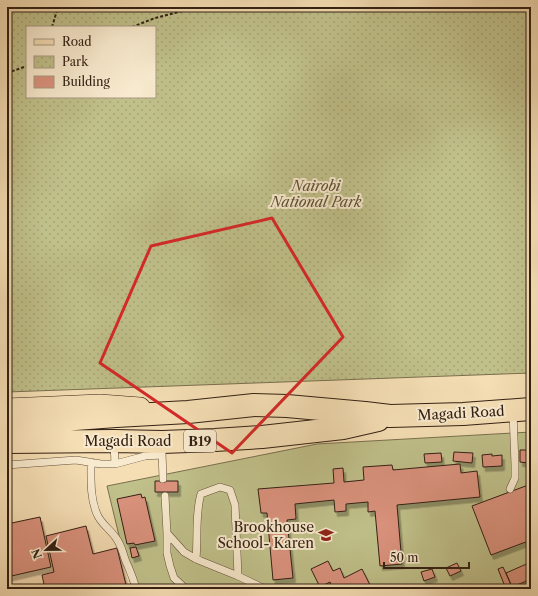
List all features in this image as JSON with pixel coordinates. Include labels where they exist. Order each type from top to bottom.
[{"type":"highway","name":"Magadi Road","points":[[7,424],[188,412],[254,405],[287,406],[390,416],[463,414],[522,410]]},
{"type":"highway","points":[[253,438],[254,405]]},
{"type":"highway","name":"Magadi Road","points":[[7,442],[114,441],[162,448],[343,428],[390,416]]},
{"type":"main road","points":[[7,409],[100,405],[134,407],[156,414]]},
{"type":"lane","points":[[510,488],[515,478],[522,410]]},
{"type":"lane","points":[[114,441],[115,464]]},
{"type":"lane","points":[[7,465],[76,460],[101,464],[115,464],[146,456],[162,448],[163,479]]},
{"type":"lane","points":[[90,462],[92,499],[97,514],[102,523],[116,538],[124,551],[127,565],[134,577],[136,589]]},
{"type":"lane","points":[[196,559],[198,541],[198,504],[201,494],[220,487],[230,490],[234,504],[238,576]]},
{"type":"lane","points":[[164,496],[167,553],[170,566],[174,578],[186,589]]},
{"type":"lane","points":[[167,533],[184,552],[196,559],[266,589]]},
{"type":"path","points":[[52,26],[58,7]]},
{"type":"path","points":[[135,26],[155,18],[198,7]]},
{"type":"path","points":[[7,74],[26,66]]},
{"type":"highlighted area","points":[[272,218],[343,337],[232,453],[100,363],[151,246]]},
{"type":"green space","name":"Nairobi National Park","points":[[7,7],[531,7],[531,373],[7,392]]},
{"type":"green space","name":"Brookhouse School- Karen","points":[[531,432],[531,589],[132,589],[107,486],[317,444]]},
{"type":"building","points":[[520,450],[528,450],[528,463],[520,462]]},
{"type":"building","points":[[454,452],[473,453],[472,463],[453,461]]},
{"type":"building","points":[[441,453],[442,462],[425,463],[424,454]]},
{"type":"building","points":[[492,454],[492,456],[502,455],[502,466],[483,467],[482,455]]},
{"type":"building","points":[[460,464],[461,473],[477,471],[480,497],[397,505],[402,564],[380,566],[375,511],[368,512],[368,502],[346,504],[346,511],[335,512],[334,500],[295,504],[296,519],[287,520],[293,578],[273,580],[267,513],[261,513],[258,489],[334,483],[333,469],[343,468],[344,482],[364,480],[363,467],[392,465],[393,470]]},
{"type":"building","points":[[155,481],[178,481],[178,492],[155,492]]},
{"type":"building","points":[[531,484],[531,540],[491,555],[472,506]]},
{"type":"building","points":[[141,494],[142,498],[145,497],[155,541],[135,545],[134,543],[127,544],[117,499]]},
{"type":"building","points":[[40,517],[51,567],[7,577],[7,524]]},
{"type":"building","points":[[86,526],[93,554],[117,548],[127,589],[45,589],[42,575],[54,572],[46,536]]},
{"type":"building","points":[[136,547],[139,556],[132,558],[130,548]]},
{"type":"building","points":[[328,561],[333,571],[340,568],[344,578],[362,569],[371,587],[367,589],[333,589],[330,582],[320,587],[311,569]]},
{"type":"building","points":[[531,562],[531,579],[512,587],[506,573]]},
{"type":"building","points":[[457,563],[461,571],[450,576],[446,568]]},
{"type":"building","points":[[503,567],[513,589],[506,589],[498,569]]},
{"type":"building","points":[[432,569],[435,577],[424,581],[421,572]]},
{"type":"place","name":"Brookhouse School- Karen","points":[[326,535]]}]
